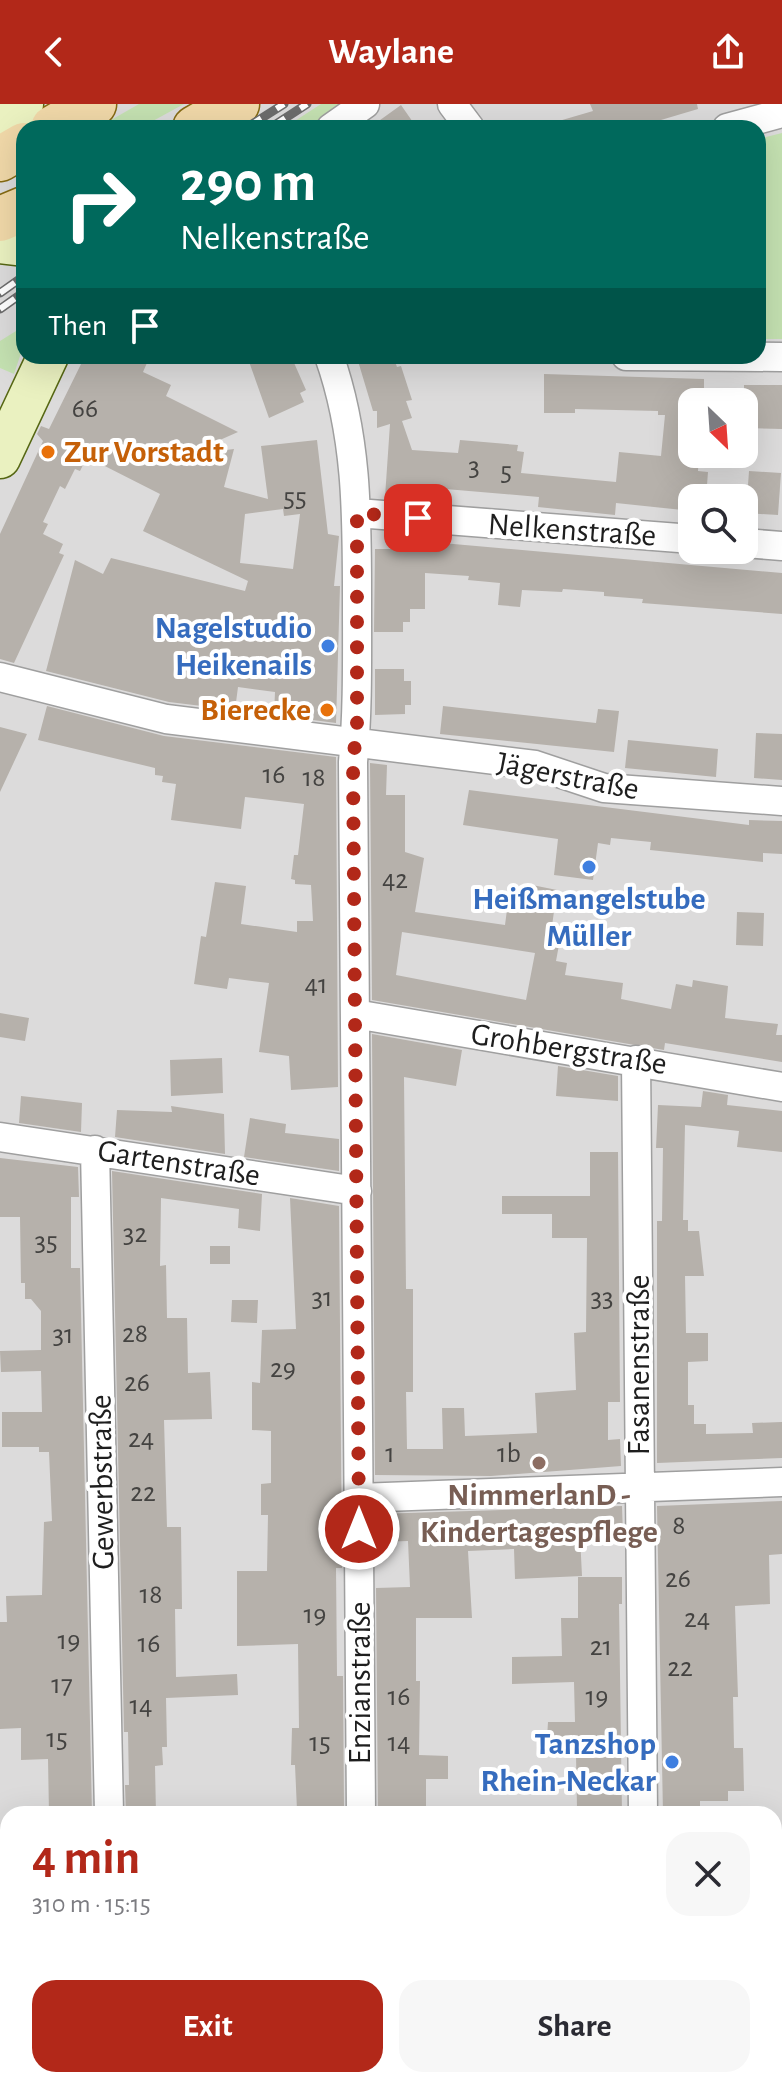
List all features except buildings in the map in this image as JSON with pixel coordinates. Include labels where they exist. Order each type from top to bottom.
[{"type":"main road","points":[[209,120],[237,104]]},
{"type":"street","points":[[0,121],[23,104]]},
{"type":"street","points":[[342,120],[365,104]]},
{"type":"street","points":[[756,120],[782,113]]},
{"type":"street","points":[[0,458],[44,364]]},
{"type":"street","name":"Enzianstraße","points":[[331,364],[347,419],[355,468],[357,513],[355,1014],[361,1806]]},
{"type":"street","name":"Nelkenstraße","points":[[357,513],[678,538]]},
{"type":"street","points":[[758,544],[782,546]]},
{"type":"street","name":"Jägerstraße","points":[[0,677],[166,719],[535,765],[604,788],[782,801]]},
{"type":"street","name":"Grohbergstraße","points":[[355,1014],[782,1087]]},
{"type":"street","name":"Fasanenstraße","points":[[636,1060],[643,1806]]},
{"type":"street","name":"Gartenstraße","points":[[0,1137],[357,1191]]},
{"type":"street","name":"Gewerbstraße","points":[[95,1150],[109,1806]]},
{"type":"street","points":[[359,1498],[782,1482]]},
{"type":"shaded area","points":[[0,104],[782,104],[782,1806],[0,1806]]},
{"type":"green space","points":[[139,104],[184,104],[155,120],[111,120]]},
{"type":"green space","points":[[321,104],[343,104],[321,120],[296,120]]},
{"type":"green space","points":[[782,133],[782,339],[766,339],[766,137]]},
{"type":"green space","points":[[16,331],[17,364],[14,374],[0,368],[0,341]]},
{"type":"railway","points":[[259,120],[284,104]]},
{"type":"railway","points":[[282,120],[307,104]]},
{"type":"railway","points":[[0,293],[16,282]]},
{"type":"railway","points":[[0,309],[16,298]]},
{"type":"place","name":"Zur Vorstadt","points":[[48,452]]},
{"type":"place","name":"Nagelstudio Heikenails","points":[[328,646]]},
{"type":"place","name":"Bierecke","points":[[327,710]]},
{"type":"place","name":"Heißmangelstube Müller","points":[[589,867]]},
{"type":"place","name":"NimmerlanD - Kindertagespflege","points":[[539,1463]]},
{"type":"place","name":"Tanzshop Rhein-Neckar","points":[[672,1762]]},
{"type":"route","points":[[359,1529],[353,762],[357,725],[357,513],[418,518]]}]
